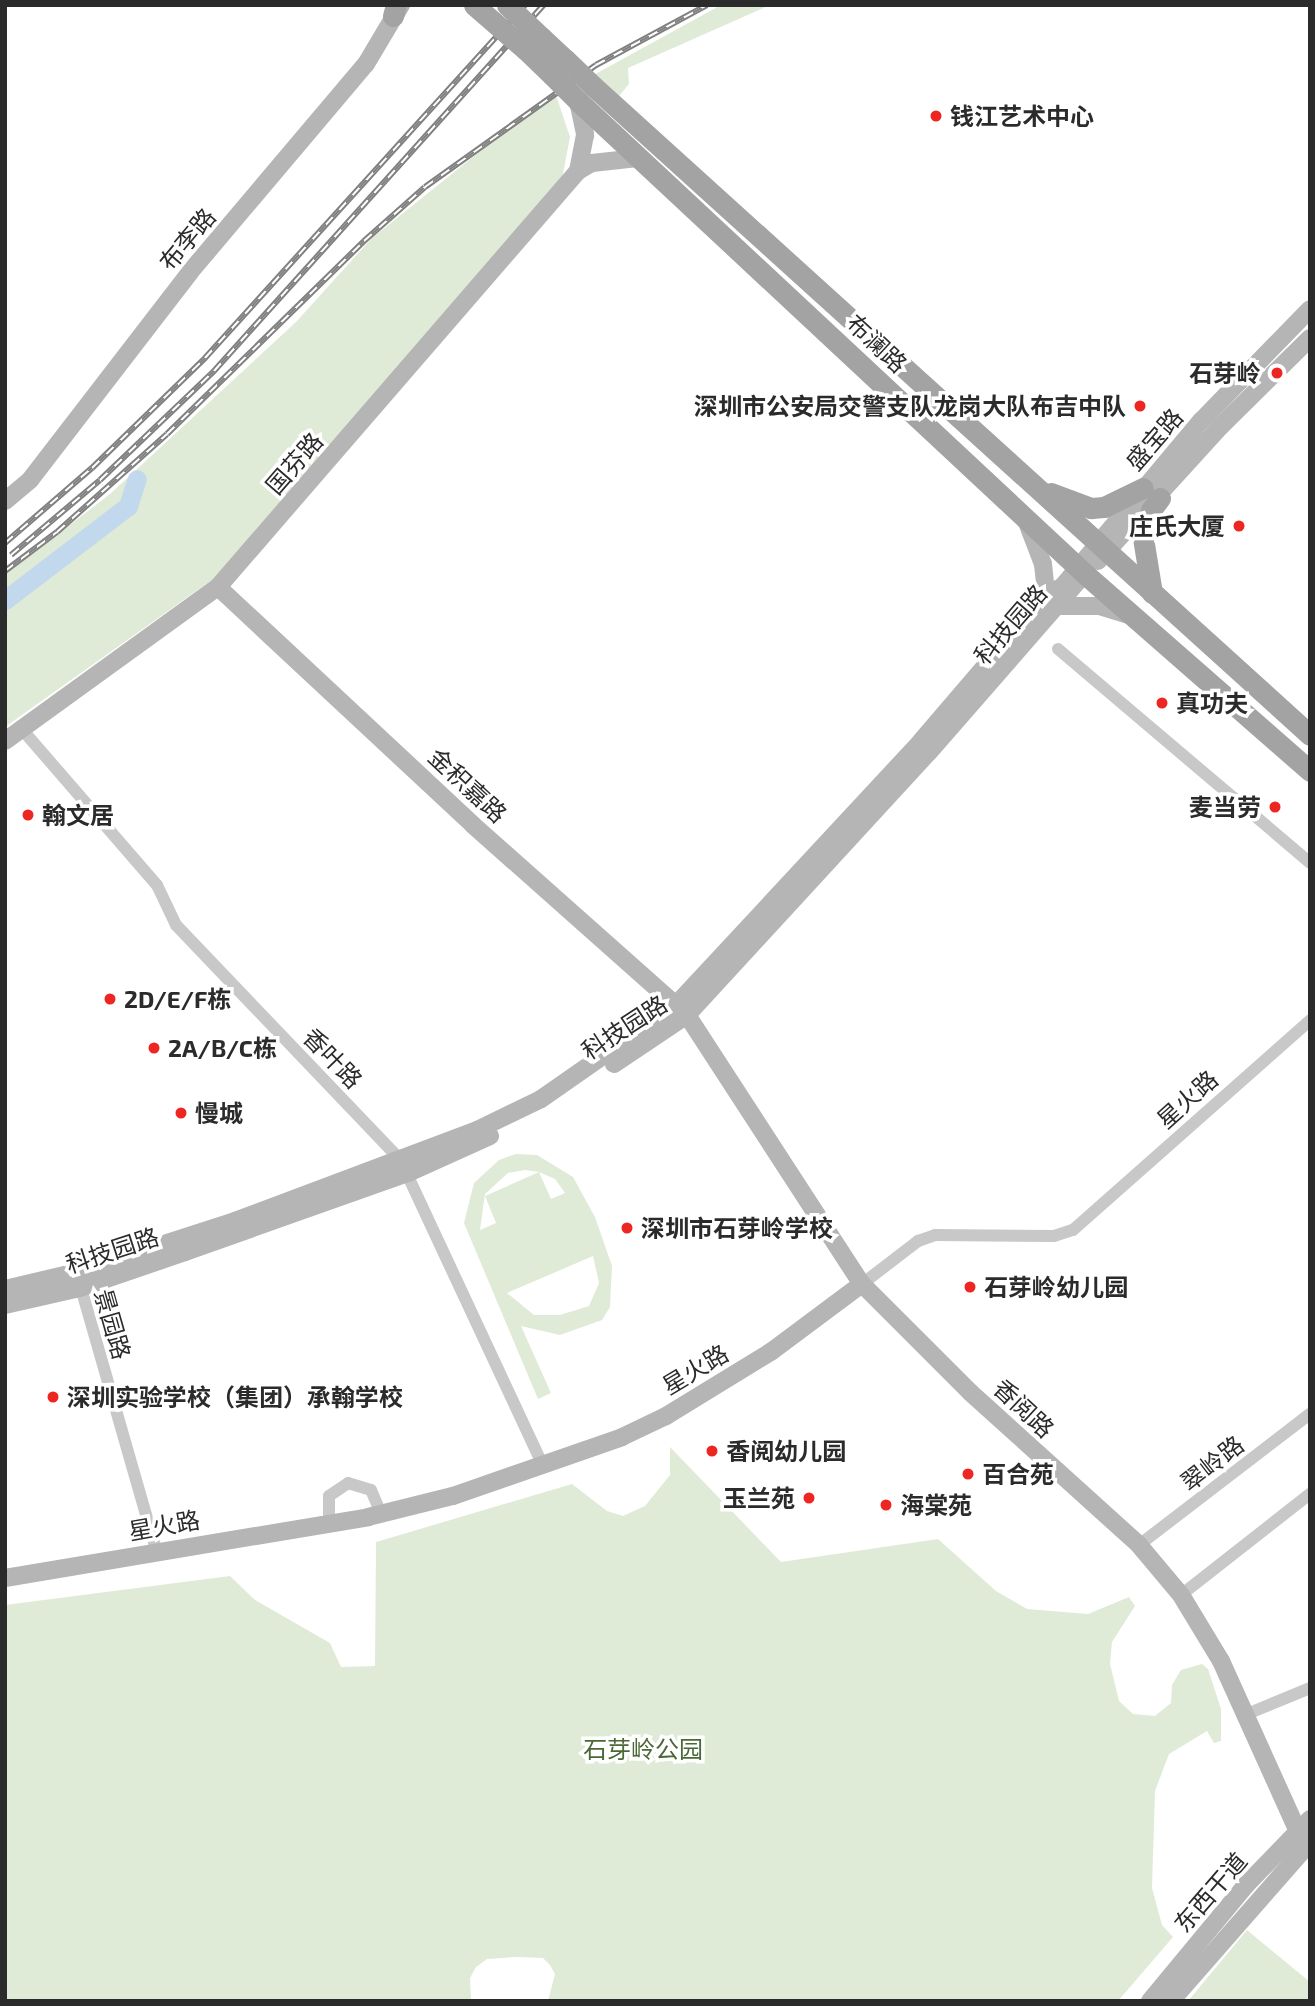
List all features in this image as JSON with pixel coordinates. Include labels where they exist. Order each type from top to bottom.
[{"type":"main road","name":"布澜路","points":[[474,5],[533,44],[559,67],[638,158],[1082,571],[1141,618],[1310,771]]},
{"type":"main road","name":"布澜路","points":[[507,5],[533,44]]},
{"type":"main road","name":"布澜路","points":[[585,94],[1024,478],[1310,735]]},
{"type":"main road","points":[[1024,478],[1066,502],[1091,508],[1104,507],[1151,493],[1151,510],[1143,538],[1152,593]]},
{"type":"main road","points":[[1027,517],[1052,503]]},
{"type":"street","name":"布李路","points":[[5,502],[30,480],[190,272],[366,64],[397,9]]},
{"type":"street","points":[[578,171],[585,135],[585,94]]},
{"type":"street","points":[[578,171],[592,163],[638,158]]},
{"type":"street","name":"国芬路","points":[[5,741],[20,727],[218,587],[578,171]]},
{"type":"street","name":"盛宝路","points":[[1151,493],[1200,421],[1310,309]]},
{"type":"street","name":"盛宝路","points":[[1102,547],[1151,493],[1310,338]]},
{"type":"street","points":[[1027,517],[1037,541],[1053,601],[1099,606],[1141,618]]},
{"type":"street","name":"科技园路","points":[[5,1305],[235,1221],[404,1166],[541,1099],[682,1009],[921,741],[1102,547]]},
{"type":"street","name":"金积嘉路","points":[[218,587],[473,825],[682,1009]]},
{"type":"street","points":[[1058,649],[1310,863]]},
{"type":"street","name":"香叶路","points":[[20,727],[157,885],[177,925],[404,1166],[543,1466]]},
{"type":"street","name":"香阅路","points":[[682,1009],[862,1284],[980,1401],[1139,1545],[1181,1594],[1247,1714],[1305,1835]]},
{"type":"street","name":"星火路","points":[[5,1578],[156,1550],[381,1514],[453,1496],[543,1466],[666,1416],[772,1351],[918,1241],[935,1235],[1054,1236],[1073,1230],[1310,1020]]},
{"type":"street","name":"科技园路","points":[[5,1289],[78,1280]]},
{"type":"street","name":"景园路","points":[[78,1280],[156,1550]]},
{"type":"street","name":"翠岭路","points":[[1139,1545],[1310,1414]]},
{"type":"street","points":[[329,1523],[329,1496],[348,1483],[371,1490],[381,1514]]},
{"type":"street","points":[[1181,1594],[1310,1494]]},
{"type":"street","points":[[1247,1714],[1310,1688]]},
{"type":"street","name":"东西干道","points":[[1150,2001],[1305,1835]]},
{"type":"street","name":"东西干道","points":[[1171,2001],[1305,1835]]},
{"type":"green space","points":[[721,5],[770,5],[628,68],[629,84],[615,101],[590,77]]},
{"type":"green space","points":[[549,96],[557,98],[570,137],[562,179],[220,574],[5,727],[5,575],[110,494],[296,322],[372,238]]},
{"type":"green space","points":[[516,1154],[537,1155],[573,1177],[595,1217],[612,1266],[610,1307],[602,1320],[560,1335],[521,1326],[551,1393],[538,1399],[464,1223],[474,1183],[499,1160]],"holes":[[[525,1170],[539,1172],[485,1196],[496,1223],[480,1230],[485,1194],[508,1173]],[[539,1172],[555,1179],[565,1193],[551,1199]],[[593,1256],[599,1283],[589,1306],[560,1315],[534,1315],[507,1293]]]},
{"type":"green space","name":"石芽岭公园","points":[[670,1447],[781,1562],[938,1539],[996,1591],[1027,1609],[1088,1614],[1129,1597],[1135,1606],[1112,1642],[1110,1664],[1119,1701],[1133,1714],[1155,1716],[1171,1703],[1172,1685],[1181,1670],[1202,1664],[1208,1669],[1221,1709],[1221,1741],[1214,1743],[1207,1731],[1169,1754],[1155,1791],[1152,1888],[1162,1925],[1173,1937],[1118,2001],[548,2001],[555,1974],[550,1965],[543,1958],[517,1957],[487,1959],[476,1967],[470,1978],[471,2001],[5,2001],[5,1605],[230,1576],[255,1600],[330,1643],[341,1667],[375,1666],[376,1542],[572,1484],[607,1511],[623,1516],[645,1506],[670,1475]]},
{"type":"green space","points":[[1247,1930],[1310,1982],[1310,2001],[1188,2001]]},
{"type":"waterway","points":[[5,600],[128,506],[137,479]]},
{"type":"railway","points":[[5,543],[92,468],[205,358],[525,5]]},
{"type":"railway","points":[[11,555],[100,480],[214,371],[544,5]]},
{"type":"railway","points":[[5,571],[57,532],[167,434],[364,241],[425,187],[596,65],[707,5]]},
{"type":"place","name":"钱江艺术中心","points":[[936,116]]},
{"type":"place","name":"石芽岭","points":[[1277,373]]},
{"type":"place","name":"深圳市公安局交警支队龙岗大队布吉中队","points":[[1140,406]]},
{"type":"place","name":"庄氏大厦","points":[[1239,526]]},
{"type":"place","name":"真功夫","points":[[1162,703]]},
{"type":"place","name":"麦当劳","points":[[1275,807]]},
{"type":"place","name":"翰文居","points":[[28,815]]},
{"type":"place","name":"2D/E/F栋","points":[[110,999]]},
{"type":"place","name":"2A/B/C栋","points":[[154,1048]]},
{"type":"place","name":"慢城","points":[[181,1113]]},
{"type":"place","name":"深圳市石芽岭学校","points":[[627,1228]]},
{"type":"place","name":"石芽岭幼儿园","points":[[970,1287]]},
{"type":"place","name":"深圳实验学校（集团）承翰学校","points":[[53,1397]]},
{"type":"place","name":"香阅幼儿园","points":[[712,1451]]},
{"type":"place","name":"百合苑","points":[[968,1474]]},
{"type":"place","name":"玉兰苑","points":[[809,1498]]},
{"type":"place","name":"海棠苑","points":[[886,1505]]}]
